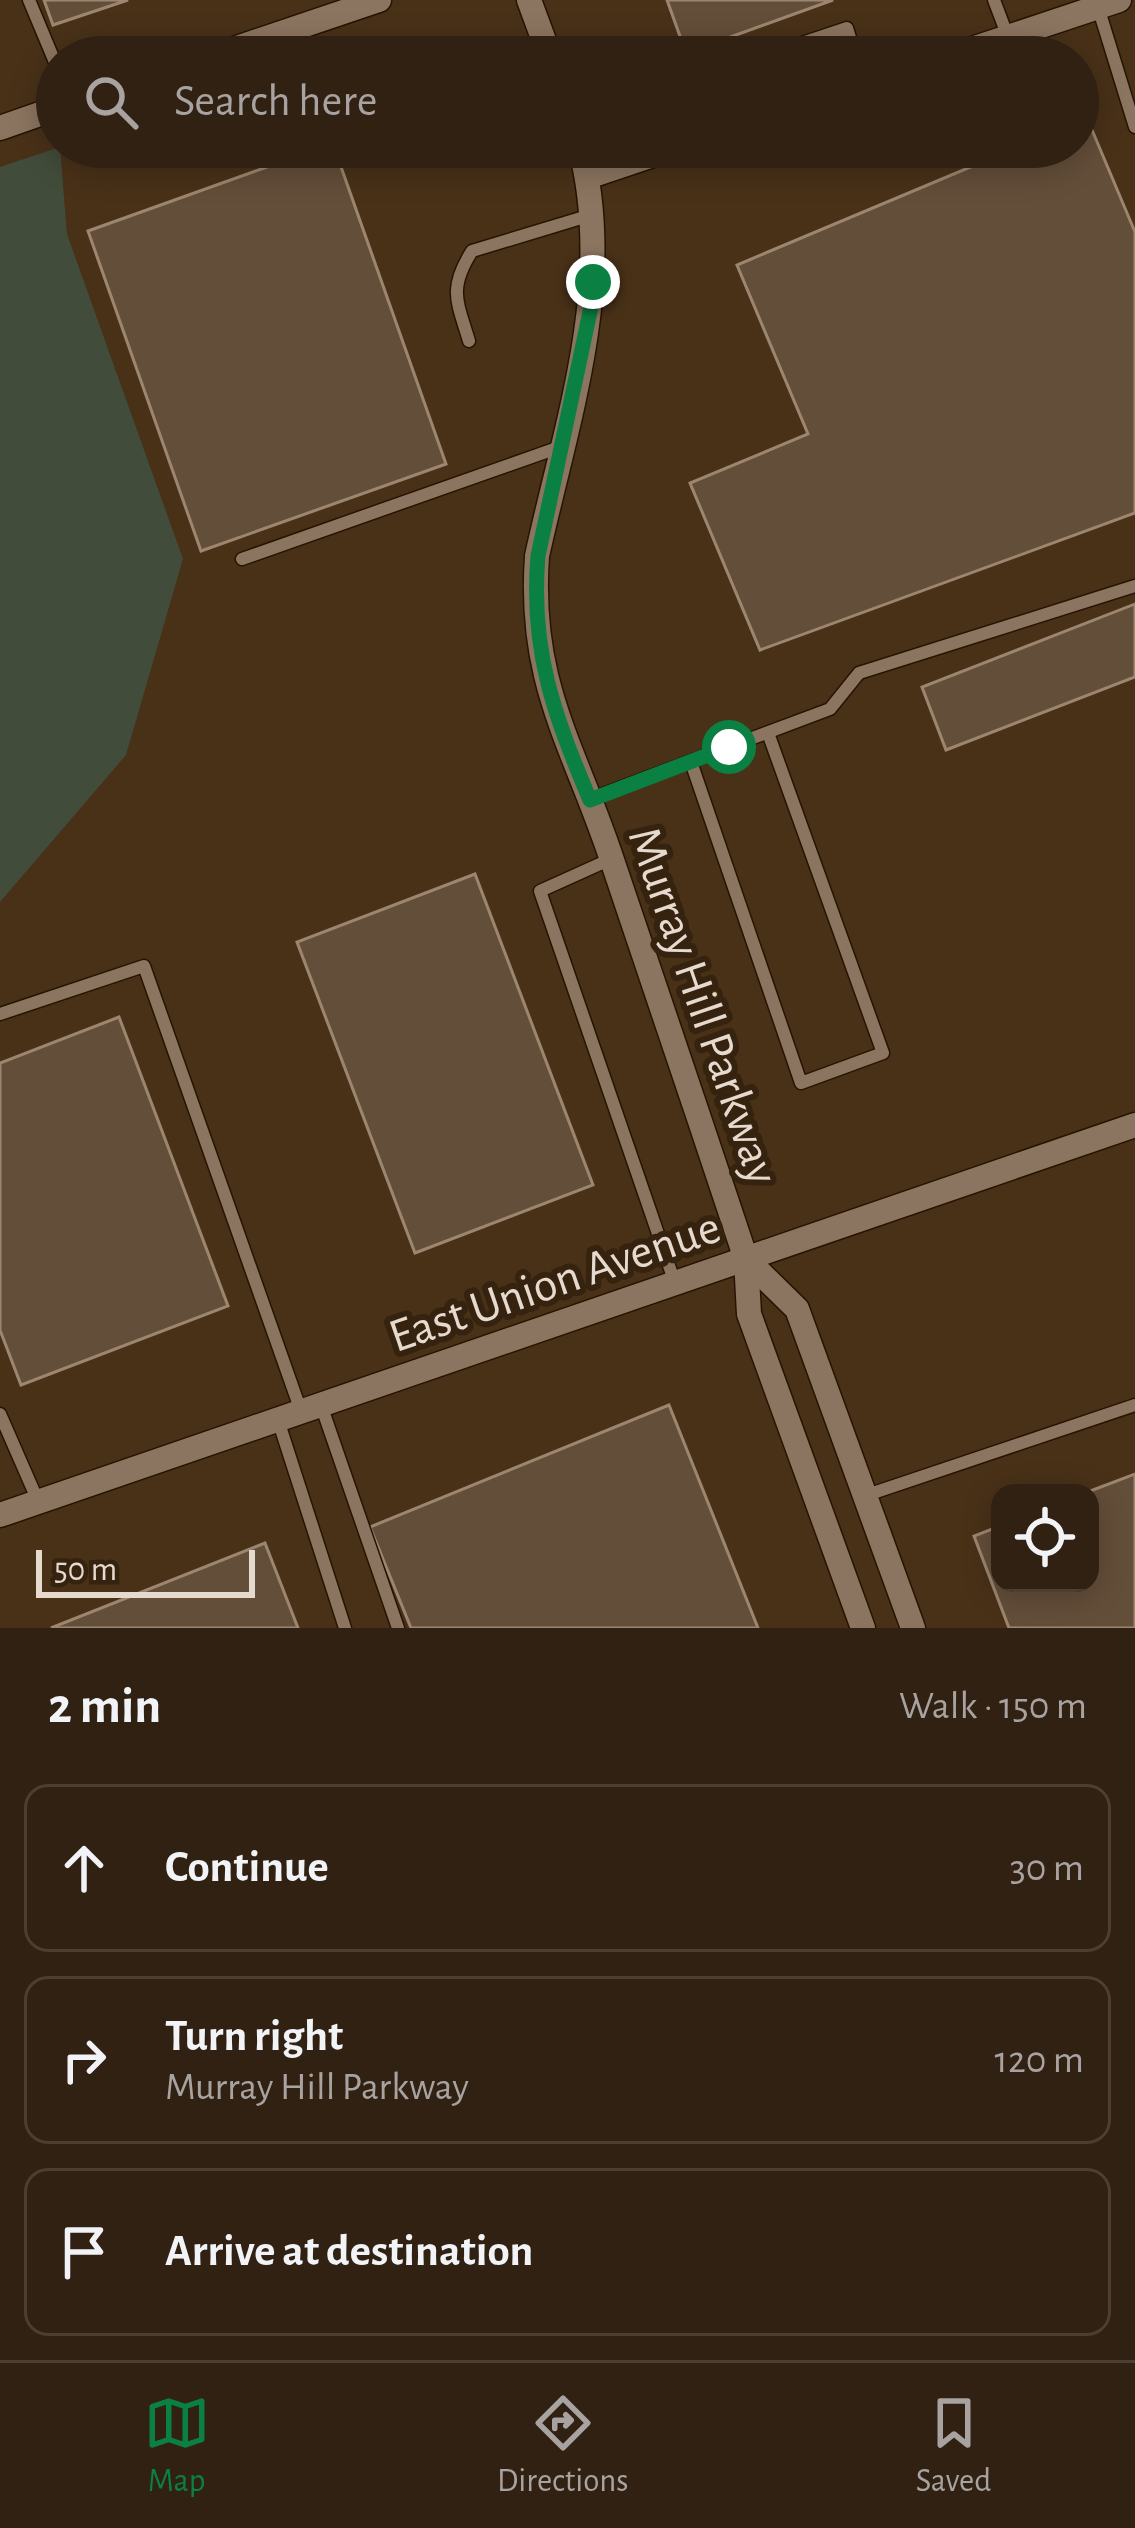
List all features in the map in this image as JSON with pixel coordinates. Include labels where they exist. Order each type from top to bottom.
[{"type":"street","points":[[273,36],[380,0]]},
{"type":"street","points":[[530,0],[543,36]]},
{"type":"street","points":[[1011,36],[1104,2]]},
{"type":"street","points":[[0,128],[36,115]]},
{"type":"street","name":"Murray Hill Parkway","points":[[586,168],[592,214],[591,307],[538,556],[534,596],[538,646],[554,711],[612,858],[746,1258],[749,1314],[863,1628]]},
{"type":"street","points":[[588,177],[615,168]]},
{"type":"street","name":"East Union Avenue","points":[[0,1515],[1135,1125]]},
{"type":"street","name":"Murray Hill Parkway","points":[[746,1258],[797,1309],[913,1628]]},
{"type":"lane","points":[[29,0],[44,36]]},
{"type":"lane","points":[[994,0],[1008,36]]},
{"type":"lane","points":[[1104,2],[1135,127]]},
{"type":"lane","points":[[823,36],[847,28],[849,36]]},
{"type":"lane","points":[[469,341],[454,293],[458,274],[472,251],[592,214]]},
{"type":"lane","points":[[242,559],[561,446]]},
{"type":"lane","points":[[590,800],[830,710],[859,673],[1135,586]]},
{"type":"lane","points":[[691,762],[801,1083],[883,1053],[768,733]]},
{"type":"lane","points":[[612,858],[540,891],[674,1283]]},
{"type":"lane","points":[[0,1014],[144,966],[300,1412],[398,1628]]},
{"type":"lane","points":[[867,1495],[1135,1405]]},
{"type":"lane","points":[[300,1412],[345,1628]]},
{"type":"lane","points":[[0,1414],[39,1502]]},
{"type":"shaded area","points":[[0,0],[1135,0],[1135,1628],[0,1628],[0,902],[126,755],[183,559],[67,234],[62,168],[1099,168],[1099,36],[36,36],[36,156],[0,167]]},
{"type":"green space","points":[[36,155],[36,168],[62,168],[67,234],[183,559],[126,755],[0,902],[0,167]]},
{"type":"building","points":[[44,0],[128,0],[53,25]]},
{"type":"building","points":[[667,0],[833,0],[733,36],[680,36]]},
{"type":"building","points":[[1099,146],[1135,232],[1135,513],[760,650],[690,483],[808,434],[737,265],[968,168],[1099,168]]},
{"type":"building","points":[[264,168],[341,168],[446,464],[201,551],[88,231]]},
{"type":"building","points":[[1135,604],[1135,677],[946,750],[922,687]]},
{"type":"building","points":[[475,874],[593,1185],[415,1253],[297,942]]},
{"type":"building","points":[[119,1017],[228,1306],[21,1385],[0,1330],[0,1063]]},
{"type":"building","points":[[669,1405],[758,1628],[411,1628],[370,1527]]},
{"type":"building","points":[[1135,1474],[1135,1628],[1009,1628],[995,1592],[1099,1592],[1099,1488]]},
{"type":"building","points":[[991,1529],[991,1581],[974,1536]]},
{"type":"building","points":[[265,1543],[298,1628],[51,1628]]},
{"type":"route","points":[[593,282],[538,556],[534,596],[547,690],[590,800],[729,747]]}]
